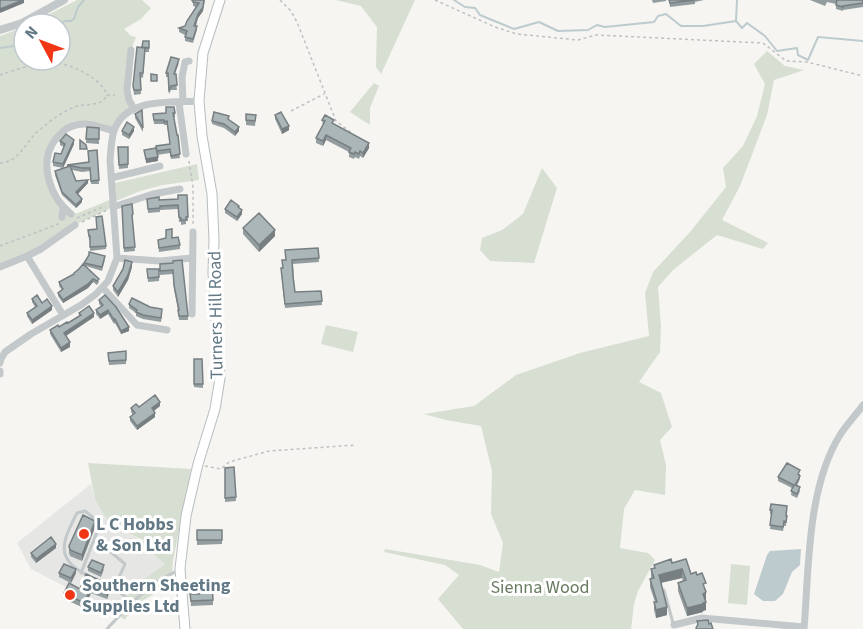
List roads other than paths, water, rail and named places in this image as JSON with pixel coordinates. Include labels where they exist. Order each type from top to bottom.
[{"type":"main road","name":"Turners Hill Road","points":[[185,629],[180,569],[186,516],[198,464],[215,409],[220,378],[213,273],[212,194],[202,136],[199,101],[203,53],[220,0]]},
{"type":"street","points":[[0,30],[22,22],[64,0]]},
{"type":"street","points":[[131,50],[127,90],[134,109]]},
{"type":"street","points":[[186,154],[181,102],[185,62],[189,62]]},
{"type":"street","points":[[0,363],[5,352],[81,305],[103,288],[108,281],[117,258],[111,146],[117,124],[134,109],[143,105],[199,101]]},
{"type":"street","points":[[0,267],[41,249],[74,219],[58,202],[47,169],[48,152],[63,130],[75,125],[96,125],[114,131]]},
{"type":"street","points":[[111,178],[160,166]]},
{"type":"street","points":[[113,205],[180,189]]},
{"type":"street","points":[[62,220],[63,208]]},
{"type":"street","points":[[192,314],[193,232]]},
{"type":"street","points":[[27,256],[63,315]]},
{"type":"street","points":[[117,258],[160,261],[192,258]]},
{"type":"street","points":[[103,288],[137,325],[167,330]]},
{"type":"street","points":[[0,343],[5,352]]},
{"type":"street","points":[[674,625],[702,618],[804,628],[812,531],[818,492],[840,435],[863,405]]},
{"type":"lane","points":[[81,573],[99,527],[95,519],[85,511],[77,513],[66,535],[64,549],[68,562],[81,573],[90,577]]},
{"type":"lane","points":[[106,548],[125,564],[114,588]]},
{"type":"lane","points":[[106,629],[138,595],[180,569]]},
{"type":"lane","points":[[106,584],[132,602]]},
{"type":"lane","points":[[664,590],[674,625]]},
{"type":"waterway","points":[[72,20],[84,0]]},
{"type":"waterway","points":[[454,0],[465,7],[475,8],[480,15],[514,29],[539,22],[558,31],[588,30],[597,25],[605,27],[654,22],[658,16],[666,14],[681,26],[703,26],[736,21]]},
{"type":"waterway","points":[[737,0],[736,21],[742,28],[747,23],[765,36],[777,51],[797,48],[798,55],[808,60],[818,37],[863,41]]},
{"type":"waterway","points":[[0,48],[12,46]]},
{"type":"place","name":"L C Hobbs & Son Ltd","points":[[84,534]]},
{"type":"place","name":"Southern Sheeting Supplies Ltd","points":[[70,595]]},
{"type":"park label","name":"Sienna Wood","points":[[540,587]]}]
